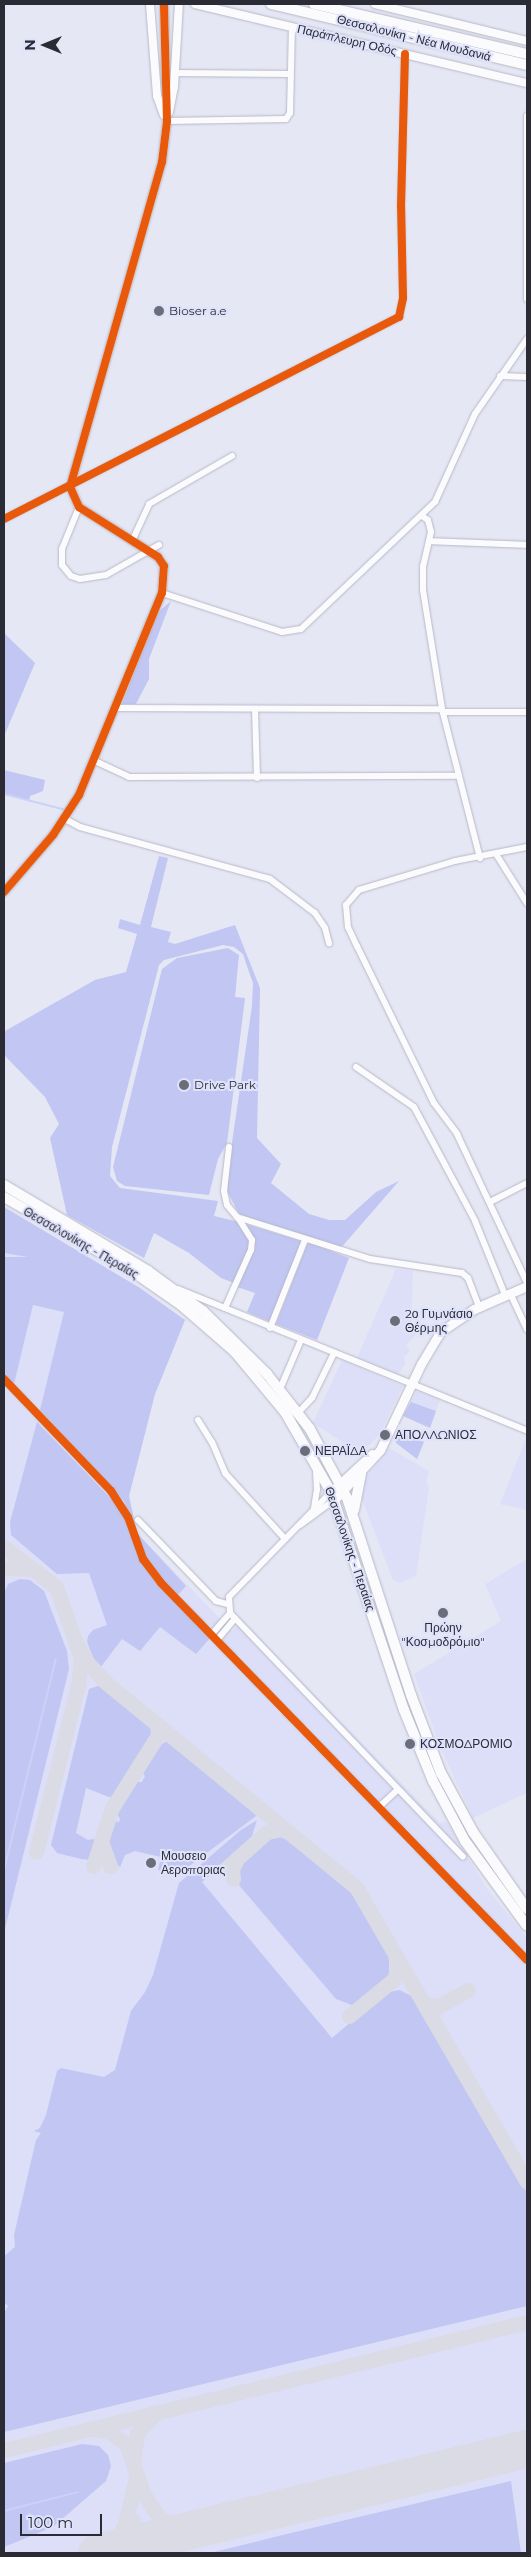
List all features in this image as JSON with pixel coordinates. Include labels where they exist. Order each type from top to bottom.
[{"type":"main road","name":"Θεσσαλονίκη - Νέα Μουδανιά","points":[[272,4],[527,65]]},
{"type":"main road","name":"Θεσσαλονίκη - Νέα Μουδανιά","points":[[314,4],[527,54]]},
{"type":"main road","name":"Θεσσαλονίκης - Περαίας","points":[[4,1185],[168,1284],[214,1320],[280,1389],[298,1413],[342,1486],[354,1516],[411,1696],[435,1759],[473,1832],[527,1909]]},
{"type":"main road","name":"Θεσσαλονίκης - Περαίας","points":[[4,1198],[132,1271],[200,1320],[235,1352],[265,1387],[310,1453],[332,1496],[404,1710],[433,1781],[469,1847],[527,1926]]},
{"type":"main road","points":[[342,1486],[361,1474],[383,1444],[440,1332],[476,1308],[526,1285]]},
{"type":"main road","points":[[332,1496],[383,1444]]},
{"type":"main road","points":[[354,1516],[361,1474]]},
{"type":"street","points":[[150,4],[157,96],[167,121]]},
{"type":"street","points":[[4,892],[66,818],[95,761],[114,708],[162,592],[164,566],[150,550],[79,507],[70,487],[162,162],[175,73],[179,4]]},
{"type":"street","name":"Παράπλευρη Οδός","points":[[195,4],[527,83]]},
{"type":"street","points":[[375,4],[402,7],[527,41]]},
{"type":"street","points":[[164,5],[167,121]]},
{"type":"street","points":[[167,121],[286,119],[290,113],[292,27]]},
{"type":"street","points":[[4,519],[70,487],[399,317],[402,298],[401,206],[405,54]]},
{"type":"street","points":[[175,73],[290,74]]},
{"type":"street","points":[[527,116],[527,299]]},
{"type":"street","points":[[162,592],[276,631],[296,632],[435,502],[475,414],[527,339]]},
{"type":"street","points":[[500,376],[527,377]]},
{"type":"street","points":[[133,539],[149,504],[232,456]]},
{"type":"street","points":[[79,507],[62,550],[62,565],[71,576],[80,579],[106,575],[159,545]]},
{"type":"street","points":[[422,516],[430,526],[423,590],[442,710],[457,776],[480,858]]},
{"type":"street","points":[[429,542],[527,544]]},
{"type":"street","points":[[114,708],[527,712]]},
{"type":"street","points":[[255,709],[257,778]]},
{"type":"street","points":[[95,761],[129,777],[457,776]]},
{"type":"street","points":[[66,818],[80,827],[270,879],[315,913],[325,928],[329,943]]},
{"type":"street","points":[[526,1285],[490,1202],[461,1148],[457,1134],[434,1103],[351,933],[346,916],[350,898],[359,890],[454,861],[480,858],[527,847]]},
{"type":"street","points":[[496,854],[527,903]]},
{"type":"street","points":[[356,1067],[414,1108],[475,1220],[527,1329]]},
{"type":"street","points":[[225,1308],[251,1250],[252,1240],[229,1209],[224,1191],[229,1147]]},
{"type":"street","points":[[490,1202],[527,1183]]},
{"type":"street","points":[[237,1218],[354,1256],[464,1274],[476,1308]]},
{"type":"street","points":[[270,1328],[305,1240]]},
{"type":"street","points":[[168,1284],[270,1328],[527,1431]]},
{"type":"street","points":[[280,1389],[301,1340]]},
{"type":"street","points":[[298,1413],[312,1398],[334,1353]]},
{"type":"street","points":[[4,1379],[111,1491],[128,1517],[138,1551],[148,1567],[527,1960]]},
{"type":"street","points":[[198,1420],[210,1438],[225,1473],[285,1539]]},
{"type":"street","points":[[310,1453],[317,1479],[314,1508]]},
{"type":"street","points":[[300,1525],[314,1508],[332,1496]]},
{"type":"street","points":[[332,1496],[285,1539],[229,1596],[227,1604],[230,1613],[234,1620],[396,1790],[463,1857]]},
{"type":"street","points":[[138,1520],[216,1601],[227,1604]]},
{"type":"street","points":[[211,1634],[230,1613]]},
{"type":"street","points":[[217,1640],[234,1620]]},
{"type":"street","points":[[379,1807],[396,1790]]},
{"type":"shaded area","points":[[171,601],[149,659],[149,679],[136,704],[122,704],[157,613]]},
{"type":"shaded area","points":[[4,633],[35,663],[4,736]]},
{"type":"shaded area","points":[[4,770],[45,780],[43,791],[30,796],[29,801],[4,793]]},
{"type":"shaded area","points":[[159,856],[168,858],[151,927],[171,932],[168,942],[175,944],[235,925],[260,988],[257,1138],[281,1164],[271,1183],[309,1214],[329,1220],[345,1220],[376,1192],[399,1181],[340,1249],[239,1214],[228,1193],[228,1170],[252,1006],[253,983],[243,954],[234,947],[223,945],[164,960],[159,965],[112,1147],[110,1176],[120,1188],[218,1201],[214,1216],[239,1222],[250,1241],[250,1250],[234,1283],[221,1278],[189,1253],[154,1233],[144,1258],[67,1215],[50,1138],[59,1124],[45,1097],[5,1056],[5,1031],[95,980],[126,972],[137,934],[118,928],[120,919],[140,925]]},
{"type":"shaded area","name":"Drive Park","points":[[228,948],[239,955],[235,997],[245,998],[227,1143],[218,1159],[209,1195],[125,1186],[117,1181],[113,1167],[162,969],[177,958]]},
{"type":"shaded area","points":[[4,1207],[140,1288],[185,1320],[155,1394],[129,1496],[137,1533],[232,1631],[243,1621],[440,1823],[446,1821],[486,1887],[527,1938],[527,2553],[4,2553]]},
{"type":"shaded area","points":[[4,1207],[140,1288],[185,1320],[155,1394],[129,1496],[137,1533],[186,1586],[177,1596],[147,1564],[124,1501],[40,1410],[64,1312],[33,1305],[14,1384],[4,1373],[4,1257],[28,1257],[4,1253]]},
{"type":"shaded area","points":[[245,1224],[304,1242],[271,1322],[247,1312],[255,1293],[237,1287],[254,1240]]},
{"type":"shaded area","points":[[308,1242],[349,1258],[317,1340],[276,1324]]},
{"type":"shaded area","points":[[396,1269],[413,1271],[411,1325],[417,1334],[406,1345],[410,1351],[404,1357],[405,1364],[398,1375],[357,1358]]},
{"type":"shaded area","points":[[342,1360],[403,1386],[379,1435],[361,1454],[313,1423]]},
{"type":"shaded area","points":[[417,1391],[440,1400],[436,1411],[411,1402]]},
{"type":"shaded area","points":[[411,1402],[436,1411],[430,1428],[403,1416]]},
{"type":"shaded area","points":[[37,1422],[118,1506],[128,1522],[141,1561],[211,1637],[196,1654],[160,1627],[140,1651],[122,1639],[100,1668],[96,1664],[87,1642],[88,1636],[93,1630],[107,1625],[89,1573],[57,1574],[11,1535],[10,1522]]},
{"type":"shaded area","points":[[401,1432],[424,1442],[417,1459],[396,1443],[395,1438]]},
{"type":"shaded area","points":[[527,1436],[527,1510],[500,1504]]},
{"type":"shaded area","points":[[389,1448],[429,1471],[426,1482],[429,1487],[416,1576],[400,1583],[393,1580],[360,1494],[365,1478]]},
{"type":"shaded area","points":[[527,1559],[527,1793],[473,1818],[441,1749],[414,1674],[501,1621],[485,1584]]},
{"type":"shaded area","points":[[20,1579],[30,1580],[44,1591],[67,1651],[69,1669],[4,1933],[4,1593],[8,1584]]},
{"type":"shaded area","points":[[101,1685],[156,1729],[114,1799],[86,1788],[76,1833],[88,1840],[99,1838],[91,1860],[57,1853],[51,1845],[89,1689]]},
{"type":"shaded area","points":[[169,1740],[249,1805],[256,1816],[180,1873],[158,1870],[161,1857],[135,1851],[125,1855],[120,1867],[113,1861],[106,1842],[112,1821],[119,1822],[120,1819],[115,1811],[131,1782],[142,1782],[145,1776],[139,1767],[151,1750]]},
{"type":"shaded area","points":[[257,1820],[251,1839],[202,1882],[332,2038],[385,1993],[399,1990],[414,1997],[527,2192],[527,2306],[4,2432],[4,2313],[8,2306],[4,2302],[4,2256],[15,2247],[14,2235],[36,2140],[41,2133],[34,2131],[40,2128],[46,2115],[57,2071],[61,2068],[104,2077],[115,2070],[131,2011],[145,1992],[153,1975],[179,1883],[241,1830]]},
{"type":"shaded area","points":[[274,1835],[292,1839],[346,1883],[389,1953],[389,1977],[364,2000],[352,2005],[336,1999],[238,1884],[236,1873],[240,1861]]},
{"type":"shaded area","points":[[82,2444],[99,2446],[108,2455],[111,2466],[106,2481],[53,2527],[4,2547],[4,2463]]},
{"type":"shaded area","points":[[511,2481],[521,2553],[210,2553],[291,2533]]},
{"type":"waterway","points":[[4,794],[66,810]]},
{"type":"waterway","points":[[4,1870],[56,1659]]},
{"type":"waterway","points":[[4,2511],[78,2492]]},
{"type":"taxiway","points":[[4,1547],[56,1587],[81,1658],[78,1685],[36,1852]]},
{"type":"taxiway","points":[[4,1568],[32,1569]]},
{"type":"taxiway","points":[[77,1643],[87,1662],[104,1681],[356,1887],[527,2182]]},
{"type":"taxiway","points":[[93,1866],[112,1808],[158,1735],[157,1724]]},
{"type":"taxiway","points":[[224,1870],[267,1832],[281,1829],[290,1833]]},
{"type":"taxiway","points":[[101,1841],[110,1866]]},
{"type":"taxiway","points":[[233,1879],[232,1869],[238,1857]]},
{"type":"taxiway","points":[[349,2016],[394,1979],[398,1967],[395,1955]]},
{"type":"taxiway","points":[[424,2003],[437,2007],[468,1990]]},
{"type":"taxiway","points":[[4,2450],[527,2322]]},
{"type":"taxiway","points":[[134,2458],[137,2433],[155,2414]]},
{"type":"taxiway","points":[[95,2429],[108,2431],[126,2444],[144,2495],[159,2517],[172,2525],[198,2529]]},
{"type":"taxiway","points":[[95,2553],[111,2544],[124,2528],[136,2478]]},
{"type":"taxiway","points":[[129,2553],[133,2520]]},
{"type":"taxiway","points":[[154,2553],[170,2540],[196,2530]]},
{"type":"runway","points":[[97,2553],[527,2449]]},
{"type":"cycle path","points":[[4,892],[53,835],[79,795],[162,593],[164,566],[158,557],[79,507],[70,487],[162,162],[167,121],[164,4]]},
{"type":"cycle path","points":[[4,519],[399,317],[403,298],[401,206],[405,54]]},
{"type":"cycle path","points":[[4,1379],[111,1491],[128,1517],[143,1559],[161,1583],[527,1960]]},
{"type":"place","name":"Bioser a.e","points":[[159,311]]},
{"type":"place","name":"Drive Park","points":[[184,1085]]},
{"type":"place","name":"2ο Γυμνάσιο Θέρμης","points":[[395,1321]]},
{"type":"place","name":"ΑΠΟΛΛΩΝΙΟΣ","points":[[385,1435]]},
{"type":"place","name":"ΝΕΡΑΪΔΑ","points":[[305,1451]]},
{"type":"place","name":"Πρώην \"Κοσμοδρόμιο\"","points":[[443,1613]]},
{"type":"place","name":"ΚΟΣΜΟΔΡΟΜΙΟ","points":[[410,1744]]},
{"type":"place","name":"Μουσειο Αεροποριας","points":[[151,1863]]}]
